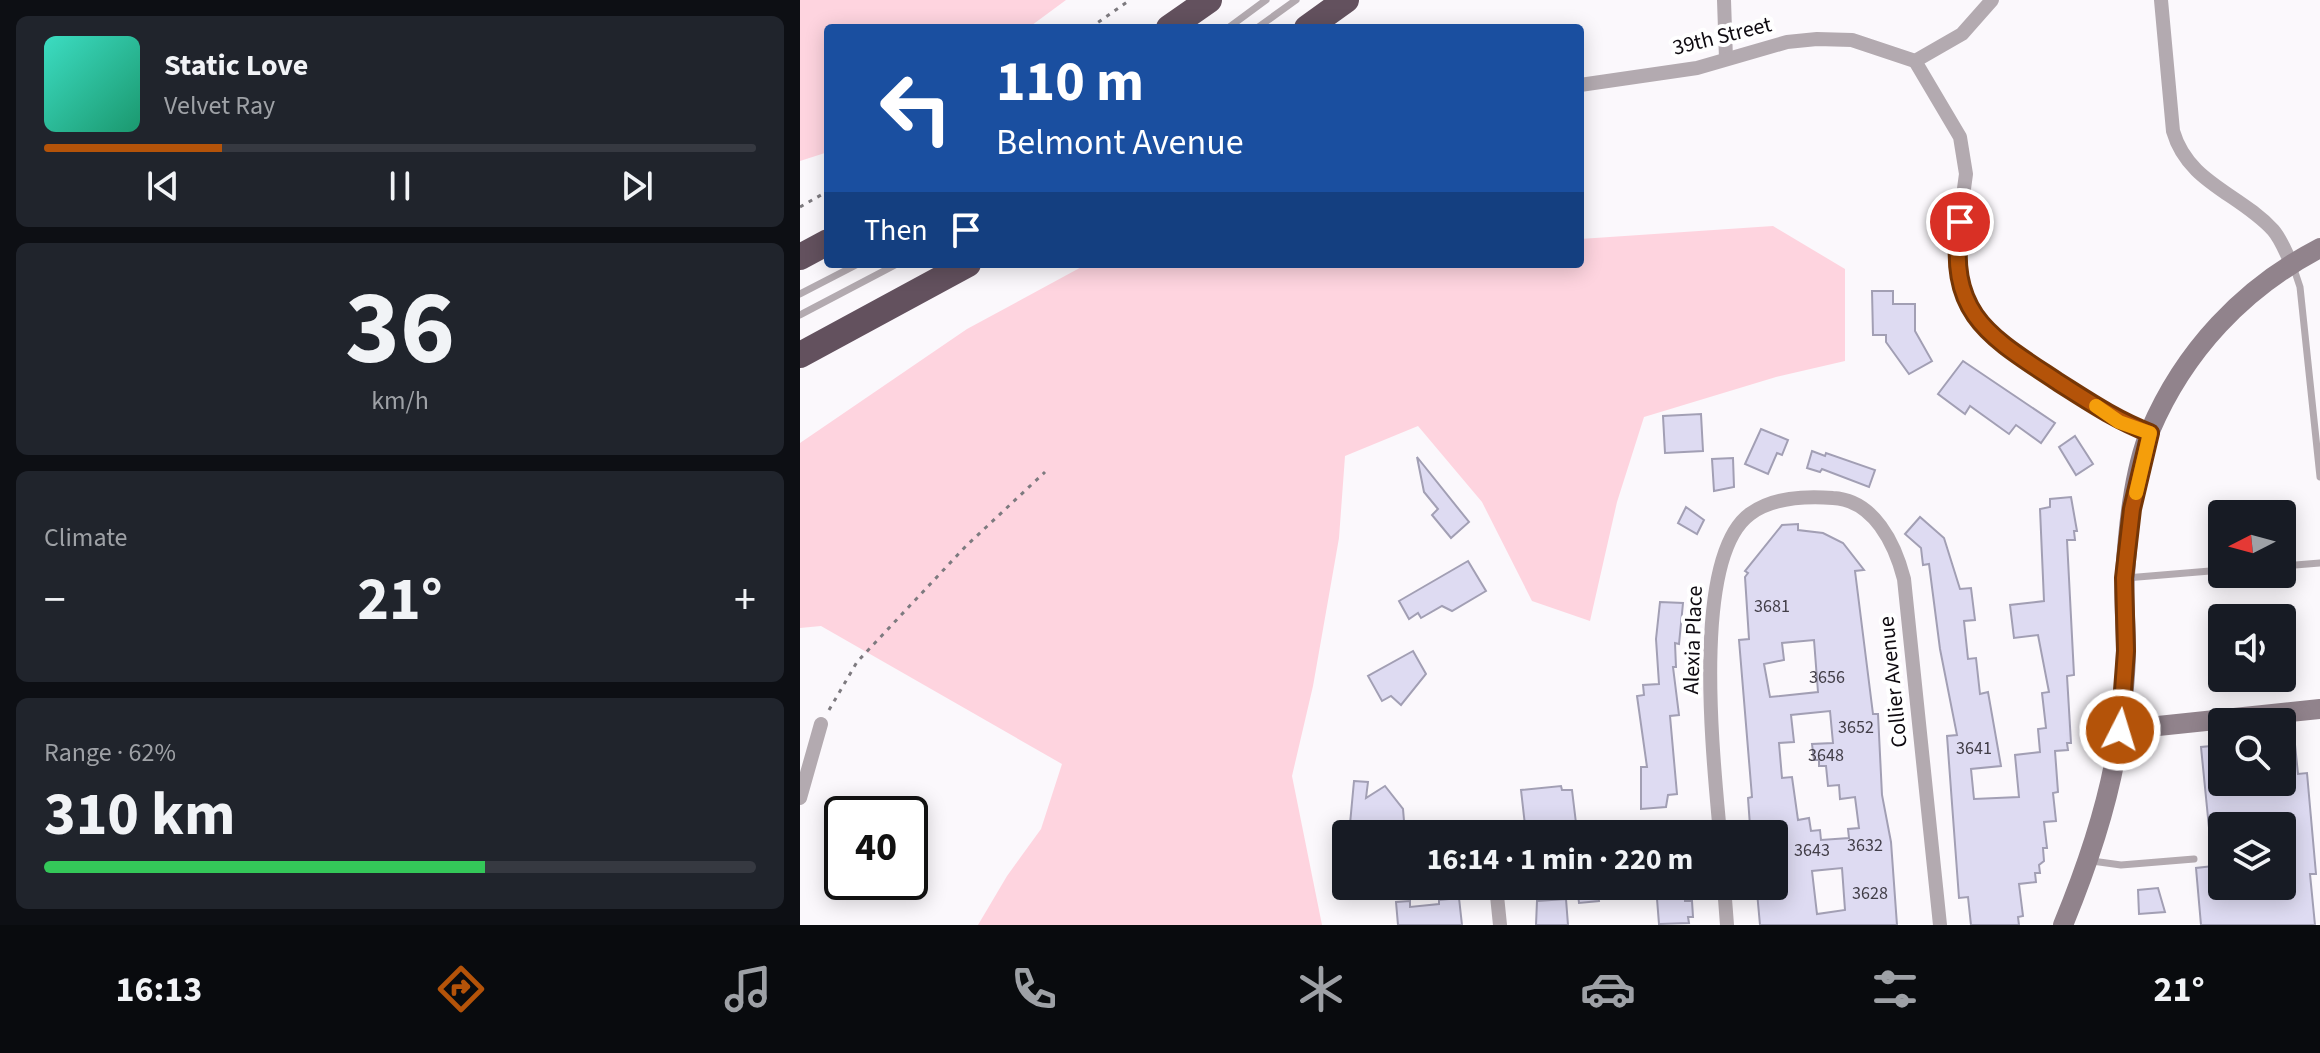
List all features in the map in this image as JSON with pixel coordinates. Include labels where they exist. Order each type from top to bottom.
[{"type":"highway","points":[[1175,24],[1209,0]]},
{"type":"highway","points":[[1313,24],[1346,0]]},
{"type":"highway","points":[[800,257],[824,244]]},
{"type":"highway","points":[[800,355],[961,268]]},
{"type":"street","points":[[1724,0],[1726,59]]},
{"type":"street","points":[[1992,0],[1962,34],[1915,61],[1960,137],[1966,174],[1957,259],[1959,282],[1973,314],[1992,338],[2119,422],[2150,433]]},
{"type":"street","points":[[2161,0],[2173,131],[2179,150],[2191,168],[2273,230],[2291,263]]},
{"type":"street","name":"39th Street","points":[[1584,84],[1697,68],[1787,42],[1817,39],[1852,40],[1915,61]]},
{"type":"street","points":[[2063,925],[2090,860],[2120,730],[2126,651],[2124,578],[2132,509],[2150,433],[2187,363],[2222,318],[2291,263],[2320,248]]},
{"type":"street","name":"Alexia Place","points":[[1719,820],[1713,752],[1712,603],[1722,555],[1740,524],[1752,513],[1781,500],[1803,497]]},
{"type":"street","name":"Collier Avenue","points":[[1803,497],[1837,498],[1870,512],[1897,550],[1904,579],[1940,925]]},
{"type":"street","points":[[2120,730],[2320,709]]},
{"type":"street","points":[[800,798],[821,724]]},
{"type":"street","points":[[1497,900],[1500,925]]},
{"type":"street","points":[[1725,900],[1727,925]]},
{"type":"lane","points":[[1233,24],[1266,0]]},
{"type":"lane","points":[[1263,24],[1296,0]]},
{"type":"lane","points":[[2291,263],[2300,287],[2320,477]]},
{"type":"lane","points":[[800,294],[850,268]]},
{"type":"lane","points":[[800,315],[889,268]]},
{"type":"lane","points":[[2296,565],[2320,563]]},
{"type":"lane","points":[[2124,578],[2208,571]]},
{"type":"lane","points":[[2090,860],[2121,865],[2194,859]]},
{"type":"path","points":[[1096,24],[1130,0]]},
{"type":"path","points":[[800,207],[824,193]]},
{"type":"path","points":[[821,724],[857,662],[966,546],[1045,472]]},
{"type":"shaded area","points":[[800,0],[1066,0],[1033,24],[824,24],[824,153],[800,161]]},
{"type":"shaded area","points":[[1773,226],[1845,269],[1845,361],[1776,377],[1644,417],[1617,502],[1590,621],[1532,601],[1482,502],[1418,426],[1345,456],[1339,538],[1313,686],[1292,776],[1322,925],[978,925],[1007,876],[1041,829],[1062,764],[821,626],[800,628],[800,443],[967,329],[1080,268],[1584,268],[1584,239]]},
{"type":"building","points":[[1872,291],[1893,291],[1893,304],[1915,304],[1915,331],[1932,361],[1909,374],[1886,342],[1886,335],[1873,335]]},
{"type":"building","points":[[1963,361],[2055,423],[2041,443],[2016,425],[2009,434],[1970,406],[1965,414],[1938,394]]},
{"type":"building","points":[[1701,414],[1703,451],[1665,453],[1663,416]]},
{"type":"building","points":[[1761,429],[1788,440],[1782,455],[1777,453],[1768,474],[1745,464]]},
{"type":"building","points":[[2075,436],[2093,464],[2076,475],[2059,447]]},
{"type":"building","points":[[1812,451],[1875,470],[1869,487],[1822,469],[1820,472],[1807,468]]},
{"type":"building","points":[[1417,457],[1469,522],[1451,538],[1432,515],[1438,509],[1424,492]]},
{"type":"building","points":[[1733,458],[1734,487],[1714,491],[1712,459]]},
{"type":"building","points":[[2071,497],[2077,531],[2074,531],[2075,540],[2067,540],[2074,675],[2067,676],[2071,743],[2067,743],[2068,750],[2055,751],[2058,792],[2053,793],[2056,821],[2044,822],[2047,848],[2043,848],[2044,861],[2039,865],[2040,873],[2035,873],[2036,882],[2019,884],[2023,916],[2018,917],[2019,925],[1971,925],[1968,897],[1959,898],[1947,736],[1957,735],[1940,649],[1929,564],[1923,565],[1921,548],[1905,534],[1920,517],[1944,538],[1960,589],[1971,588],[1975,620],[1964,621],[1968,659],[1976,658],[1980,694],[1988,692],[2001,766],[1971,769],[1974,799],[2019,797],[2015,755],[2040,752],[2038,729],[2046,728],[2042,693],[2049,692],[2038,635],[2014,638],[2010,605],[2044,601],[2040,509],[2050,507],[2050,499]]},
{"type":"building","points":[[1686,507],[1704,520],[1697,534],[1678,523]]},
{"type":"building","points":[[1798,524],[1798,530],[1823,533],[1843,543],[1864,570],[1855,571],[1873,714],[1878,714],[1882,795],[1891,842],[1897,925],[1760,925],[1758,900],[1788,900],[1788,820],[1750,820],[1748,798],[1752,797],[1739,640],[1749,639],[1745,577],[1748,573],[1745,571],[1782,525]],"holes":[[[1814,640],[1818,692],[1770,697],[1764,664],[1784,660],[1782,643]],[[1830,711],[1833,743],[1812,744],[1814,760],[1819,760],[1819,766],[1826,766],[1828,786],[1839,785],[1840,799],[1855,797],[1859,828],[1848,829],[1849,838],[1821,840],[1820,830],[1811,831],[1809,818],[1798,820],[1792,777],[1782,778],[1779,743],[1794,742],[1791,715]],[[1842,868],[1845,910],[1817,914],[1812,871]]]},
{"type":"building","points":[[1468,561],[1486,591],[1452,611],[1442,606],[1421,618],[1418,613],[1409,619],[1399,601]]},
{"type":"building","points":[[1660,602],[1683,603],[1679,644],[1675,643],[1676,667],[1673,667],[1679,715],[1670,716],[1677,794],[1668,795],[1666,807],[1641,809],[1641,767],[1647,767],[1637,696],[1644,695],[1643,685],[1659,684],[1656,639]]},
{"type":"building","points":[[1413,651],[1426,674],[1401,705],[1391,696],[1382,701],[1368,676]]},
{"type":"building","points":[[2208,746],[2208,796],[2296,796],[2296,754],[2298,774],[2307,773],[2316,874],[2310,874],[2315,925],[2201,925],[2196,868],[2208,867],[2208,900],[2296,900],[2296,812],[2208,812],[2208,818],[2201,747]]},
{"type":"building","points":[[1354,781],[1368,782],[1366,798],[1385,786],[1403,809],[1404,820],[1350,820]]},
{"type":"building","points":[[1561,786],[1562,790],[1572,790],[1576,820],[1524,820],[1521,790]]},
{"type":"building","points":[[2158,888],[2165,912],[2139,914],[2138,890]]},
{"type":"building","points":[[1439,900],[1459,900],[1462,925],[1398,925],[1396,902],[1410,901],[1410,907],[1439,904]]},
{"type":"building","points":[[1566,900],[1568,925],[1536,925],[1537,901]]},
{"type":"building","points":[[1579,900],[1599,901],[1579,903]]},
{"type":"building","points":[[1657,900],[1692,901],[1693,917],[1688,917],[1689,923],[1659,924]]},
{"type":"slow traffic","points":[[2096,406],[2119,422],[2150,433],[2136,493]]},
{"type":"route","points":[[1960,222],[1956,247],[1959,282],[1973,314],[1992,338],[2119,422],[2150,433],[2132,509],[2124,578],[2126,651],[2120,730]]}]
